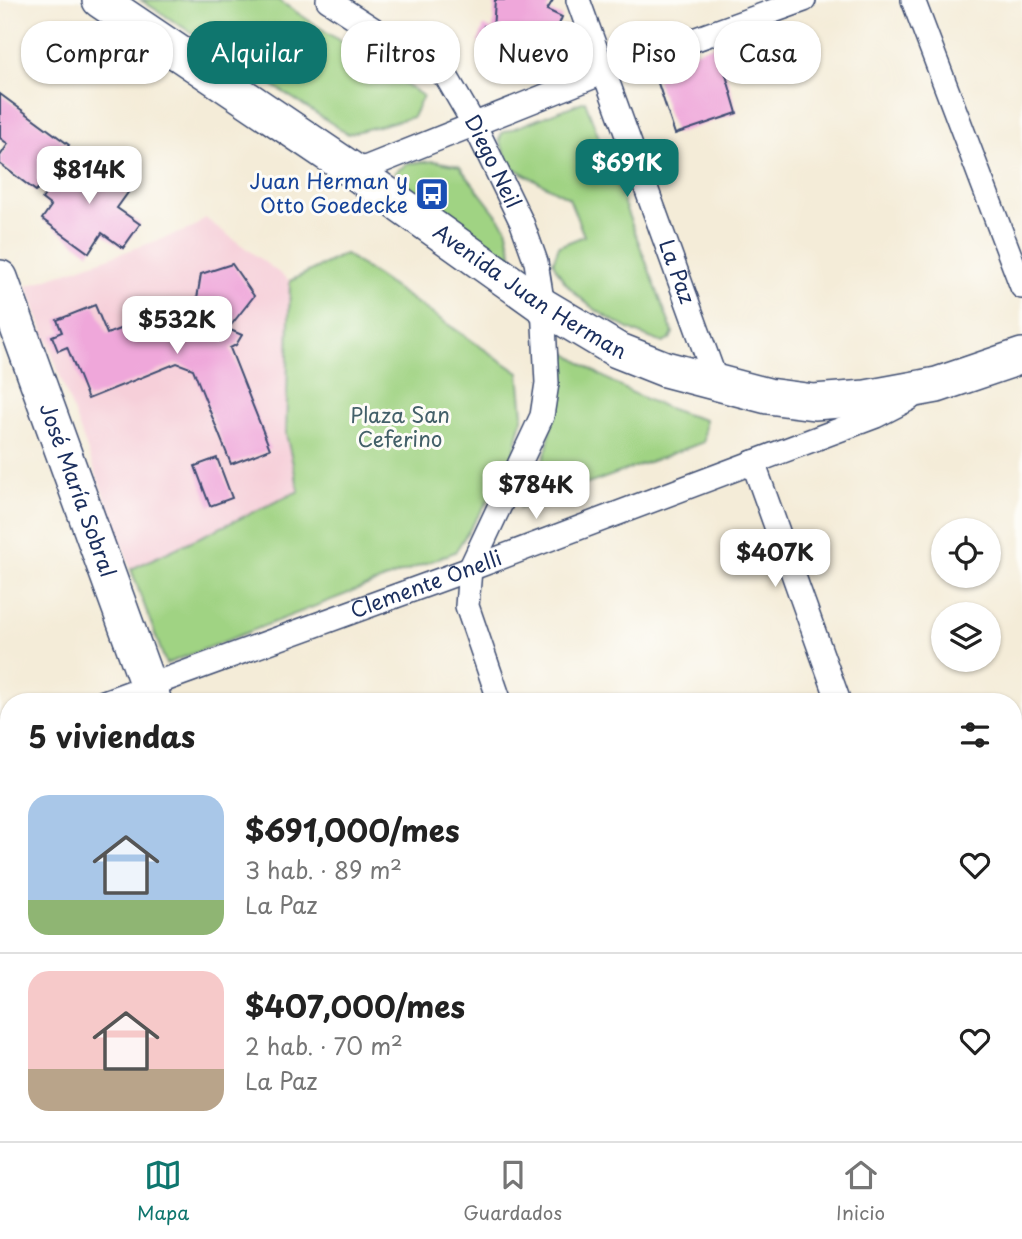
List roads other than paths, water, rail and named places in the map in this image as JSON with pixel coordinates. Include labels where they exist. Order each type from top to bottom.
[{"type":"main road","name":"Avenida Juan Herman","points":[[100,0],[355,172],[543,306],[617,350],[665,369],[717,384],[768,396],[814,402],[866,398],[937,385]]},
{"type":"main road","name":"José María Sobral","points":[[0,278],[7,318],[151,693]]},
{"type":"main road","name":"Clemente Onelli","points":[[937,385],[1022,356]]},
{"type":"street","name":"Diego Neil","points":[[328,0],[446,76],[475,126],[522,223],[536,262],[543,306],[547,383],[541,416],[531,443],[470,569]]},
{"type":"street","name":"La Paz","points":[[578,0],[717,384]]},
{"type":"street","points":[[355,172],[605,72],[804,0]]},
{"type":"street","points":[[913,0],[1022,286]]},
{"type":"street","name":"Clemente Onelli","points":[[154,693],[470,569],[877,416],[937,385]]},
{"type":"street","points":[[753,462],[836,693]]},
{"type":"street","points":[[470,569],[467,606],[497,693]]},
{"type":"place","name":"Juan Herman y Otto Goedecke","points":[[432,194]]},
{"type":"park label","name":"Plaza San Ceferino","points":[[400,428]]}]
